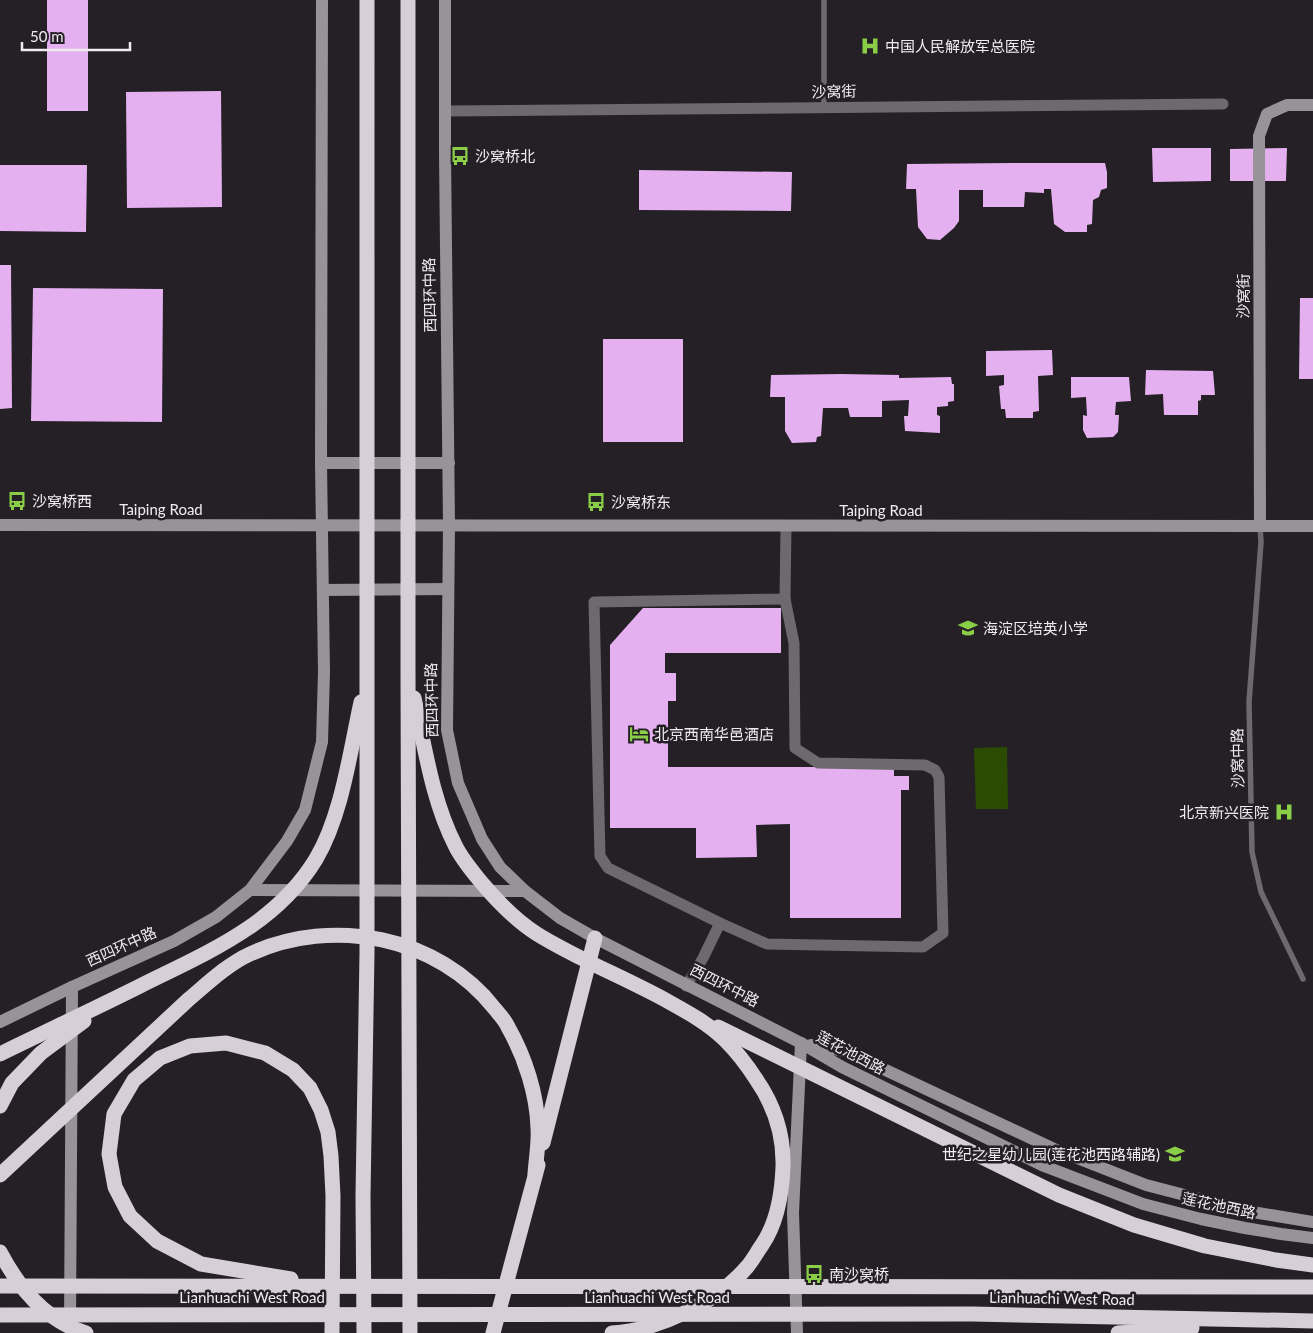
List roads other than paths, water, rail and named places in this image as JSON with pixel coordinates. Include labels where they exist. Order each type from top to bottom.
[{"type":"highway","points":[[364,1333],[363,1196],[367,953],[367,0]]},
{"type":"highway","name":"西四环中路","points":[[408,0],[410,1333]]},
{"type":"highway","points":[[408,672],[441,814],[456,847],[480,880],[505,909],[535,933],[694,1016],[1059,1195],[1134,1225],[1205,1246],[1313,1265]]},
{"type":"highway","points":[[0,1054],[211,951],[252,927],[291,893],[316,858],[338,809],[367,674]]},
{"type":"highway","points":[[0,1175],[220,973],[249,954],[282,942],[316,937],[351,935],[388,940],[422,951],[453,969],[484,995],[508,1026],[524,1060],[534,1095],[538,1128],[536,1174]]},
{"type":"highway","points":[[493,1333],[536,1174],[595,938]]},
{"type":"highway","points":[[0,1106],[12,1083],[40,1053],[115,998]]},
{"type":"highway","points":[[612,1333],[664,1321],[695,1308],[726,1288],[748,1267],[765,1240],[777,1214],[783,1183],[784,1156],[778,1123],[765,1092],[747,1066],[725,1040],[694,1016]]},
{"type":"highway","points":[[332,1286],[202,1264],[157,1241],[130,1216],[115,1187],[108,1154],[114,1114],[134,1080],[160,1058],[190,1046],[226,1043],[265,1053],[293,1070],[310,1088],[321,1110],[328,1132],[333,1196],[332,1333]]},
{"type":"highway","points":[[0,1252],[28,1296],[61,1323],[86,1333]]},
{"type":"highway","name":"Lianhuachi West Road","points":[[0,1286],[1313,1287]]},
{"type":"highway","name":"Lianhuachi West Road","points":[[0,1315],[972,1314],[1313,1321]]},
{"type":"highway","points":[[1118,1333],[1278,1321]]},
{"type":"street","name":"西四环中路","points":[[0,1022],[174,941],[216,917],[250,890],[287,841],[305,810],[322,742],[324,672],[321,463],[322,0]]},
{"type":"street","name":"西四环中路","points":[[445,0],[449,463],[447,730],[458,783],[482,839],[500,866],[525,891],[560,918],[686,986],[801,1043]]},
{"type":"street","name":"沙窝街","points":[[446,112],[1223,104]]},
{"type":"street","name":"沙窝街","points":[[1260,526],[1259,136],[1267,114],[1287,105],[1313,105]]},
{"type":"street","points":[[321,463],[449,463]]},
{"type":"street","name":"Taiping Road","points":[[0,525],[1313,526]]},
{"type":"street","points":[[785,599],[594,602],[600,856],[608,868],[767,944],[924,947],[943,934],[939,777],[934,770],[924,765],[818,763],[795,748],[794,643],[785,599],[786,526]]},
{"type":"street","points":[[323,590],[448,589]]},
{"type":"street","points":[[250,890],[525,891]]},
{"type":"street","points":[[686,986],[703,958],[720,923]]},
{"type":"street","points":[[70,1333],[72,987]]},
{"type":"street","points":[[797,1333],[793,1213],[801,1043]]},
{"type":"street","name":"莲花池西路","points":[[801,1043],[845,1052],[1054,1149],[1146,1185],[1246,1212],[1313,1222]]},
{"type":"street","name":"莲花池西路","points":[[801,1043],[850,1071],[1044,1166],[1071,1177],[1144,1204],[1200,1219],[1313,1238]]},
{"type":"lane","points":[[824,0],[824,108]]},
{"type":"lane","name":"沙窝中路","points":[[1260,526],[1261,542],[1249,702],[1252,852],[1261,892],[1302,979]]},
{"type":"place","name":"中国人民解放军总医院","points":[[870,46]]},
{"type":"place","name":"沙窝桥北","points":[[460,156]]},
{"type":"place","name":"沙窝桥西","points":[[17,501]]},
{"type":"place","name":"沙窝桥东","points":[[596,502]]},
{"type":"place","name":"海淀区培英小学","points":[[968,628]]},
{"type":"place","name":"北京西南华邑酒店","points":[[639,734]]},
{"type":"place","name":"北京新兴医院","points":[[1284,812]]},
{"type":"place","name":"世纪之星幼儿园(莲花池西路辅路)","points":[[1175,1154]]},
{"type":"place","name":"南沙窝桥","points":[[814,1274]]}]
